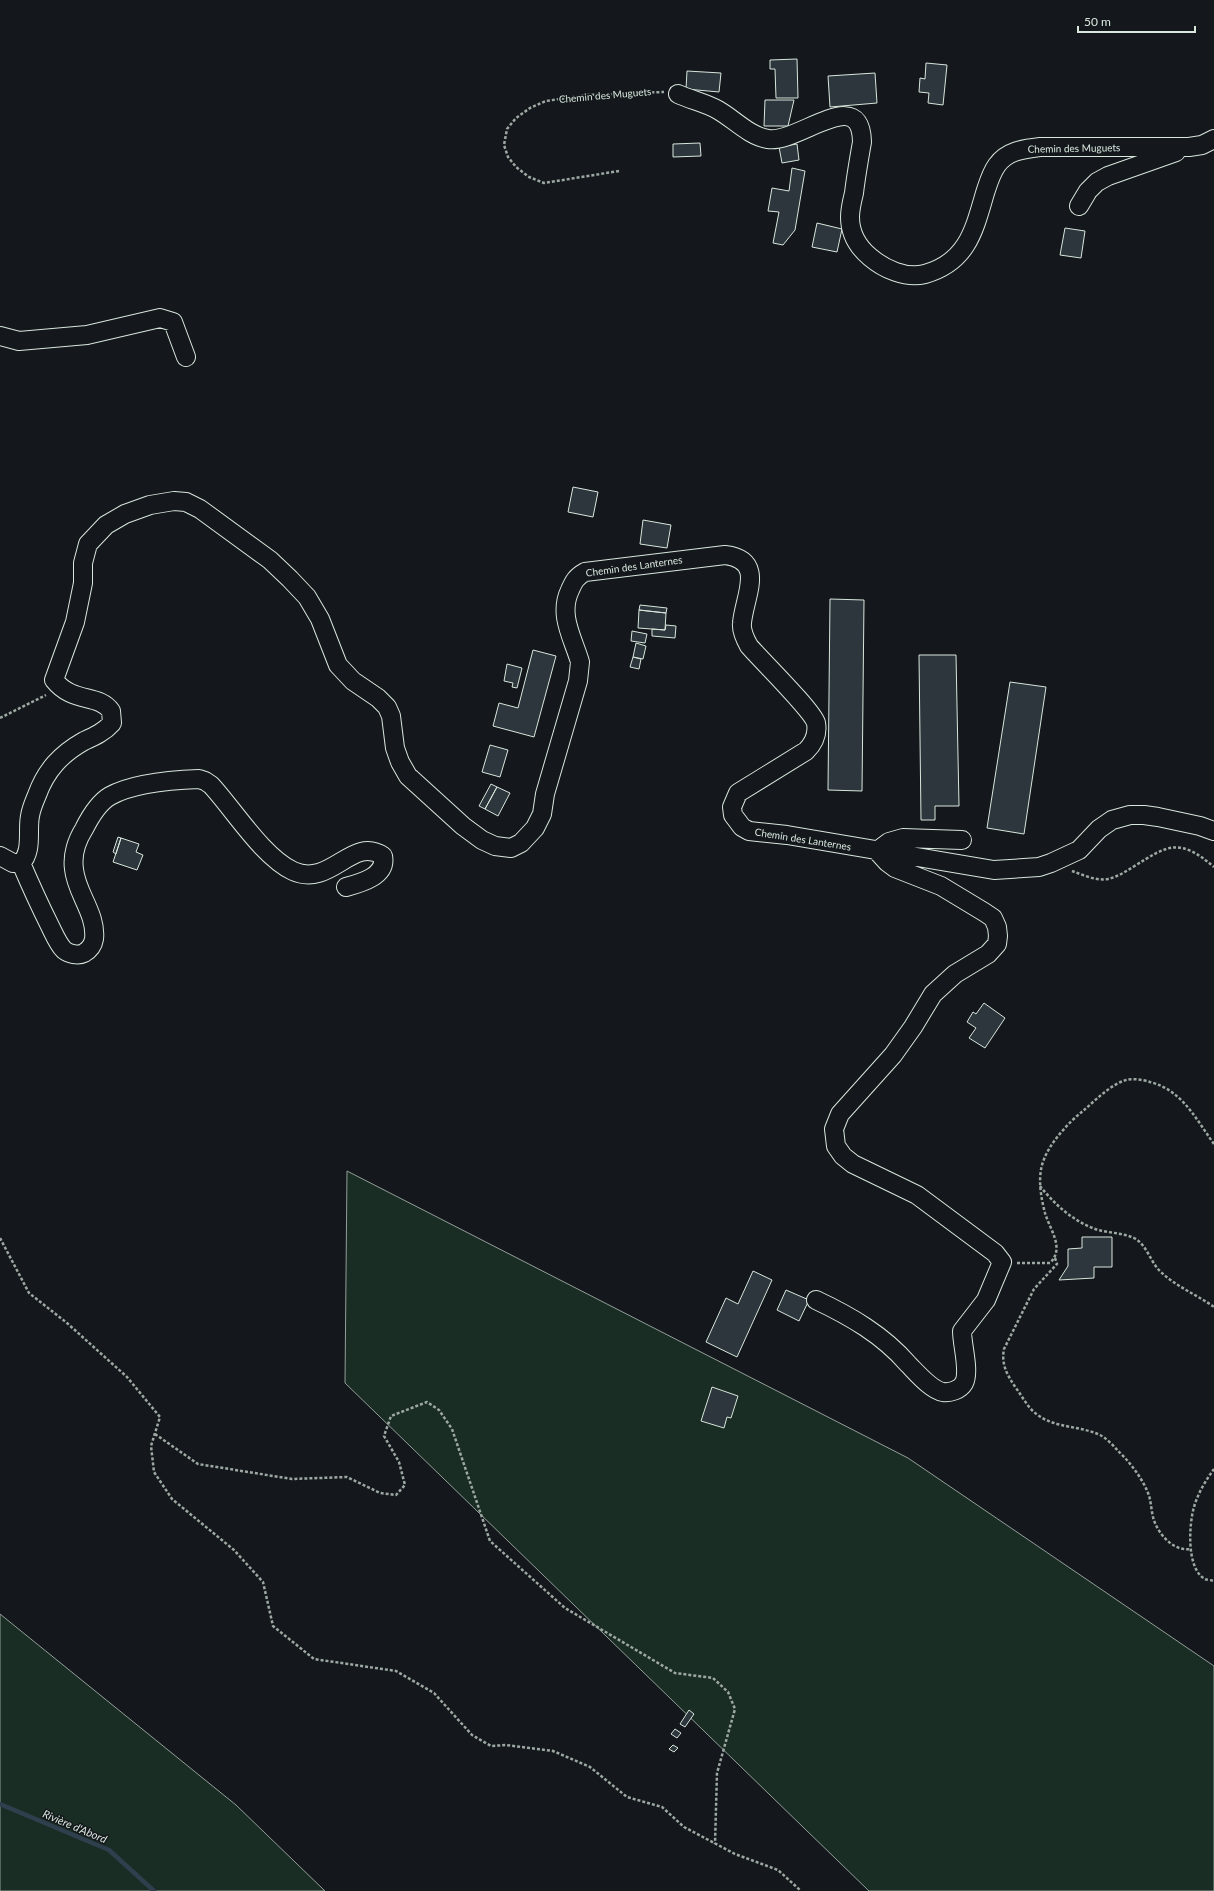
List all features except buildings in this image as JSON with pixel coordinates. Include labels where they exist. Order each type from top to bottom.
[{"type":"street","name":"Chemin des Muguets","points":[[678,94],[716,109],[759,137],[768,139],[790,136],[838,116],[847,115],[857,120],[862,130],[862,142],[850,218],[853,234],[861,249],[876,262],[893,271],[918,276],[937,270],[954,260],[965,246],[974,229],[990,177],[997,165],[1008,155],[1021,149],[1040,147],[1189,147],[1202,145],[1214,139]]},
{"type":"street","name":"Chemin des Muguets","points":[[1080,206],[1088,191],[1097,182],[1108,176],[1189,147]]},
{"type":"street","points":[[0,336],[19,341],[87,335],[160,318],[173,322],[186,357]]},
{"type":"street","name":"Chemin des Lanternes","points":[[60,688],[54,680],[75,622],[83,584],[83,563],[88,544],[106,525],[125,514],[150,505],[174,501],[186,502],[200,509],[270,560],[307,597],[320,619],[338,665],[353,681],[378,698],[387,707],[391,716],[395,748],[400,762],[408,776],[463,826],[482,840],[495,846],[511,848],[521,843],[535,828],[542,814],[545,794],[578,681],[580,662],[564,615],[566,599],[576,577],[585,572],[725,555],[739,559],[745,564],[751,577],[742,624],[744,636],[749,646],[812,715],[816,722],[815,738],[806,751],[738,793],[732,807],[736,822],[749,831],[787,835],[994,870],[1039,867],[1051,863],[1079,850],[1099,828],[1112,820],[1130,815],[1144,814],[1214,831]]},
{"type":"street","points":[[0,856],[13,864],[21,863],[25,859],[29,847],[30,815],[45,776],[56,761],[73,748],[102,733],[112,723],[111,711],[105,705],[76,697],[60,688]]},
{"type":"street","points":[[21,863],[41,909],[58,942],[64,950],[71,954],[78,955],[84,953],[89,950],[93,942],[94,930],[74,870],[76,847],[88,820],[109,796],[129,789],[199,779],[211,785],[271,855],[293,871],[302,874],[313,874],[334,867],[360,851],[369,850],[383,856],[383,867],[369,880],[346,886]]},
{"type":"street","points":[[816,1300],[845,1313],[879,1336],[903,1358],[922,1380],[942,1392],[955,1391],[964,1383],[966,1369],[962,1331],[986,1300],[1002,1262],[995,1253],[917,1195],[853,1164],[843,1156],[836,1146],[834,1129],[840,1114],[893,1055],[913,1027],[933,994],[955,974],[988,954],[997,944],[997,927],[993,918],[941,886],[895,868],[877,851],[889,842],[903,838],[962,840]]},
{"type":"path","name":"Chemin des Muguets","points":[[619,171],[544,182],[529,177],[516,168],[508,158],[504,145],[507,129],[516,118],[530,108],[546,101],[586,95],[659,91],[678,94]]},
{"type":"path","points":[[0,718],[60,688]]},
{"type":"path","points":[[1051,863],[1090,878],[1107,879],[1120,875],[1157,851],[1170,847],[1180,847],[1192,851],[1214,867]]},
{"type":"path","points":[[1002,1262],[1050,1263],[1055,1258],[1057,1250],[1054,1235],[1045,1214],[1040,1186],[1042,1166],[1045,1156],[1053,1144],[1079,1114],[1107,1090],[1127,1080],[1144,1080],[1163,1085],[1178,1096],[1214,1144]]},
{"type":"path","points":[[1040,1186],[1053,1203],[1075,1219],[1097,1230],[1134,1239],[1141,1244],[1158,1268],[1166,1276],[1214,1307]]},
{"type":"path","points":[[0,1238],[29,1293],[67,1323],[127,1377],[160,1417],[151,1446],[154,1472],[172,1499],[234,1550],[263,1582],[273,1626],[314,1659],[396,1671],[434,1693],[472,1735],[491,1746],[506,1745],[553,1751],[590,1767],[627,1797],[662,1807],[684,1827],[715,1844],[735,1854],[778,1870],[801,1891]]},
{"type":"path","points":[[1055,1258],[1057,1264],[1034,1289],[1004,1349],[1002,1358],[1004,1367],[1013,1384],[1034,1412],[1046,1419],[1069,1428],[1090,1431],[1101,1436],[1119,1451],[1137,1473],[1149,1494],[1153,1518],[1158,1528],[1175,1548],[1183,1551],[1191,1549]]},
{"type":"path","points":[[155,1434],[198,1464],[292,1479],[347,1477],[380,1493],[396,1495],[405,1485],[399,1462],[384,1436],[391,1416],[427,1402],[439,1410],[452,1429],[490,1541],[565,1608],[675,1673],[713,1678],[728,1692],[735,1709],[717,1773],[715,1844]]},
{"type":"path","points":[[1214,1469],[1205,1481],[1194,1506],[1189,1526],[1192,1559],[1198,1571],[1204,1578],[1214,1581]]},
{"type":"green space","points":[[347,1171],[908,1458],[1214,1666],[1214,1891],[869,1891],[345,1383]]},
{"type":"green space","points":[[0,1614],[236,1805],[325,1891],[0,1891]]},
{"type":"waterway","name":"Rivière d'Abord","points":[[0,1804],[109,1850],[154,1891]]}]
